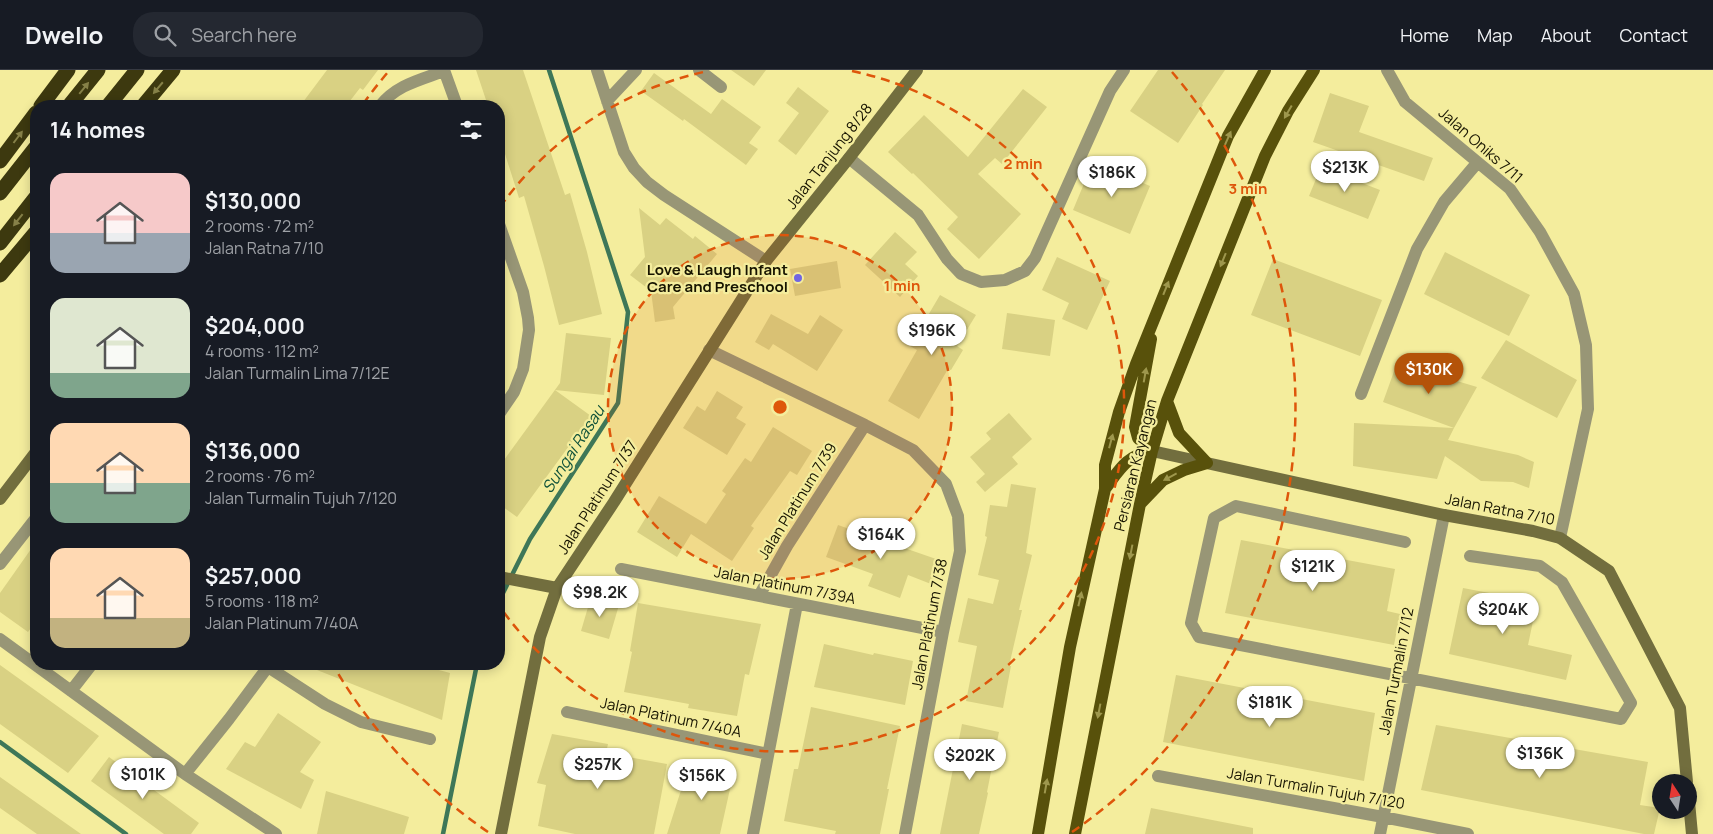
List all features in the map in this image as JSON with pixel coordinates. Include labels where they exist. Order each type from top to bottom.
[{"type":"highway","points":[[46,100],[68,70]]},
{"type":"highway","points":[[74,100],[98,70]]},
{"type":"highway","points":[[113,100],[137,70]]},
{"type":"highway","points":[[148,100],[173,70]]},
{"type":"highway","points":[[0,161],[30,121]]},
{"type":"highway","points":[[0,193],[30,156]]},
{"type":"highway","points":[[0,243],[30,205]]},
{"type":"highway","points":[[0,275],[30,239]]},
{"type":"main road","name":"Persiaran Kayangan","points":[[1038,834],[1070,647],[1105,489],[1105,465],[1119,412],[1136,364],[1228,136],[1265,70]]},
{"type":"main road","name":"Persiaran Kayangan","points":[[1075,834],[1140,504],[1152,450],[1167,402],[1264,156],[1288,111],[1314,70]]},
{"type":"main road","points":[[1152,450],[1138,438],[1135,427],[1156,315]]},
{"type":"main road","points":[[1140,504],[1163,480],[1184,470],[1207,463],[1179,433],[1167,402]]},
{"type":"main road","points":[[1105,489],[1124,463],[1133,456],[1152,450]]},
{"type":"street","points":[[385,100],[401,87],[444,70],[455,100]]},
{"type":"street","points":[[597,70],[624,152],[634,168],[647,182],[664,195],[766,261]]},
{"type":"street","points":[[607,101],[636,70]]},
{"type":"street","points":[[699,70],[720,87]]},
{"type":"street","name":"Jalan Tanjung 8/28","points":[[766,261],[917,70]]},
{"type":"street","points":[[849,158],[918,215],[947,259],[961,274],[981,282],[1005,280],[1025,272],[1035,258],[1110,91],[1124,70]]},
{"type":"street","name":"Jalan Oniks 7/11","points":[[1387,70],[1405,102],[1510,189],[1540,232],[1574,294],[1586,345],[1588,409],[1560,538]]},
{"type":"street","points":[[1360,394],[1418,249],[1444,202],[1477,163]]},
{"type":"street","points":[[505,241],[523,292],[529,330],[524,369],[514,392],[505,405]]},
{"type":"street","name":"Jalan Platinum 7/37","points":[[501,834],[540,637],[557,588],[614,502],[766,261]]},
{"type":"street","name":"Jalan Platinum 7/38","points":[[710,350],[913,450],[946,484],[958,516],[960,551],[905,834]]},
{"type":"street","name":"Jalan Platinum 7/39","points":[[759,596],[787,546],[865,425]]},
{"type":"street","name":"Jalan Ratna 7/10","points":[[1152,450],[1444,515],[1533,531],[1560,538],[1609,571],[1680,708],[1686,774]]},
{"type":"street","points":[[0,499],[30,460]]},
{"type":"street","points":[[1406,542],[1236,506],[1214,518],[1191,623],[1199,637],[1621,719],[1631,703],[1562,582],[1540,566],[1470,556]]},
{"type":"street","name":"Jalan Turmalin 7/12","points":[[1380,834],[1444,515]]},
{"type":"street","points":[[0,564],[30,526]]},
{"type":"street","name":"Jalan Platinum 7/39A","points":[[621,570],[943,632]]},
{"type":"street","points":[[505,578],[557,588]]},
{"type":"street","points":[[753,834],[797,604]]},
{"type":"street","points":[[0,639],[30,661]]},
{"type":"street","points":[[42,670],[185,774],[276,834]]},
{"type":"street","points":[[71,691],[87,670]]},
{"type":"street","points":[[185,774],[230,720],[265,670]]},
{"type":"street","points":[[276,670],[326,704],[362,722],[430,739]]},
{"type":"street","name":"Jalan Platinum 7/40A","points":[[567,712],[768,754]]},
{"type":"street","name":"Jalan Turmalin Tujuh 7/120","points":[[1158,776],[1468,834]]},
{"type":"street","points":[[1691,819],[1692,834]]},
{"type":"building","points":[[327,70],[378,70],[363,90],[360,88],[351,100],[304,100]]},
{"type":"building","points":[[476,70],[523,70],[565,195],[570,193],[602,314],[559,325],[524,196],[519,198],[505,154],[505,100],[486,100]]},
{"type":"building","points":[[731,70],[766,70],[754,86]]},
{"type":"building","points":[[1158,70],[1225,70],[1178,143],[1130,111]]},
{"type":"building","points":[[654,73],[711,114],[722,99],[761,127],[749,143],[758,149],[746,165],[684,119],[683,121],[641,91]]},
{"type":"building","points":[[798,87],[829,111],[796,155],[778,141],[799,113],[786,103]]},
{"type":"building","points":[[1023,89],[1047,107],[1002,164],[995,158],[978,174],[1021,214],[979,259],[947,229],[958,217],[913,173],[888,152],[924,115],[968,157]]},
{"type":"building","points":[[1330,93],[1369,106],[1359,132],[1433,158],[1424,181],[1313,142]]},
{"type":"building","points":[[1093,162],[1150,186],[1130,234],[1073,210]]},
{"type":"building","points":[[1321,167],[1380,190],[1368,219],[1309,196]]},
{"type":"building","points":[[639,208],[660,225],[666,218],[693,239],[695,236],[717,254],[673,307],[675,319],[655,322],[651,291],[630,275],[645,257]]},
{"type":"building","points":[[895,232],[917,252],[905,264],[918,276],[900,297],[865,265]]},
{"type":"building","points":[[1445,252],[1530,295],[1509,336],[1424,294]]},
{"type":"building","points":[[1057,257],[1110,281],[1087,330],[1062,319],[1069,303],[1042,290]]},
{"type":"building","points":[[1273,259],[1382,300],[1360,356],[1251,315]]},
{"type":"building","points":[[837,261],[841,288],[795,296],[790,269]]},
{"type":"building","points":[[940,295],[976,315],[957,346],[963,350],[951,370],[948,369],[919,419],[888,401],[917,350],[910,346]]},
{"type":"building","points":[[1007,313],[1055,320],[1050,356],[1002,349]]},
{"type":"building","points":[[771,314],[808,334],[820,315],[843,330],[817,371],[773,344],[769,350],[755,342]]},
{"type":"building","points":[[566,333],[611,338],[604,395],[555,390],[591,416],[517,517],[505,508],[505,459],[560,383]]},
{"type":"building","points":[[1506,340],[1577,380],[1557,418],[1481,378]]},
{"type":"building","points":[[1397,363],[1477,387],[1454,428],[1383,402]]},
{"type":"building","points":[[717,391],[743,407],[736,418],[746,424],[727,455],[683,428],[697,406],[705,411]]},
{"type":"building","points":[[1009,413],[1032,439],[1012,457],[1018,464],[985,492],[976,482],[985,474],[970,457],[991,439],[986,433]]},
{"type":"building","points":[[1354,423],[1454,428],[1448,440],[1518,455],[1534,462],[1529,488],[1513,482],[1481,481],[1445,456],[1437,479],[1353,466]]},
{"type":"building","points":[[773,427],[812,451],[797,475],[790,471],[751,526],[754,528],[732,561],[691,534],[677,557],[637,532],[659,496],[706,524],[726,494],[722,491],[745,458],[751,462]]},
{"type":"building","points":[[1011,484],[1036,488],[1026,553],[1032,555],[1019,610],[1022,610],[1009,666],[1011,666],[1003,708],[966,701],[977,646],[958,642],[968,598],[993,604],[999,580],[978,575],[987,537],[985,536],[990,505],[1007,507]]},
{"type":"building","points":[[838,525],[939,560],[931,584],[908,575],[900,598],[868,586],[873,574],[826,557]]},
{"type":"building","points":[[1241,540],[1395,569],[1387,611],[1400,614],[1394,645],[1225,613]]},
{"type":"building","points":[[30,550],[30,629],[28,632],[0,612],[0,593]]},
{"type":"building","points":[[1463,588],[1537,602],[1528,645],[1572,655],[1566,680],[1449,654]]},
{"type":"building","points":[[591,597],[619,605],[609,639],[581,631]]},
{"type":"building","points":[[638,603],[761,624],[749,675],[745,674],[737,716],[688,708],[689,704],[624,692],[632,652],[630,651]]},
{"type":"building","points":[[824,644],[873,655],[874,653],[913,661],[905,705],[814,687]]},
{"type":"building","points":[[0,665],[99,736],[68,773],[0,724]]},
{"type":"building","points":[[317,670],[439,670],[450,673],[442,720]]},
{"type":"building","points":[[1176,675],[1375,713],[1364,781],[1163,742]]},
{"type":"building","points":[[811,707],[900,726],[880,834],[835,834],[836,831],[784,821],[794,769],[798,769]]},
{"type":"building","points":[[278,713],[321,742],[300,772],[314,780],[301,809],[226,769],[245,742],[255,747]]},
{"type":"building","points":[[962,724],[999,732],[988,793],[979,834],[940,834]]},
{"type":"building","points":[[1436,725],[1648,762],[1640,805],[1652,807],[1652,819],[1657,819],[1654,834],[1644,834],[1421,790]]},
{"type":"building","points":[[552,734],[608,744],[606,753],[667,764],[654,834],[575,834],[538,826],[546,785],[537,783]]},
{"type":"building","points":[[109,757],[199,823],[191,834],[164,834],[91,781]]},
{"type":"building","points":[[690,762],[734,771],[720,834],[667,834]]},
{"type":"building","points":[[0,777],[81,834],[37,834],[0,808]]},
{"type":"building","points":[[326,791],[409,817],[404,834],[317,834]]},
{"type":"building","points":[[1151,808],[1253,828],[1253,834],[1145,834]]},
{"type":"waterway","name":"Sungai Rasau","points":[[505,589],[530,539],[618,403],[628,312],[549,70]]},
{"type":"waterway","name":"Sungai Rasau","points":[[443,834],[476,670]]},
{"type":"waterway","points":[[0,742],[126,834]]},
{"type":"place","name":"Love & Laugh Infant Care and Preschool","points":[[798,278]]}]
